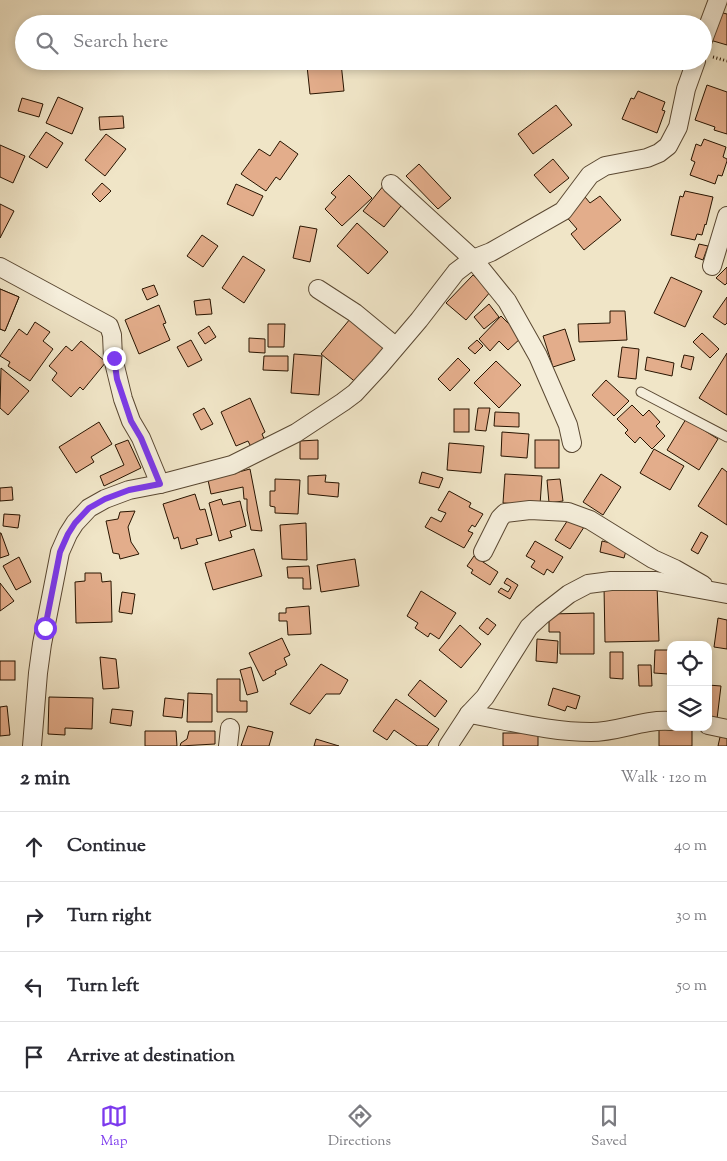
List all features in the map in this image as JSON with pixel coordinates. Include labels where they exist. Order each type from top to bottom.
[{"type":"street","points":[[712,16],[718,0]]},
{"type":"street","points":[[32,746],[42,644],[60,552],[68,534],[89,508],[105,499],[129,490],[232,465],[296,433],[355,393],[419,320],[456,272],[473,259],[491,252],[563,211],[590,175],[605,166],[648,158],[668,146],[678,127],[686,89],[693,70]]},
{"type":"street","points":[[391,184],[473,259],[507,301],[538,356],[568,425],[572,443]]},
{"type":"street","points":[[712,266],[727,216]]},
{"type":"street","points":[[0,268],[109,326],[123,399],[160,484]]},
{"type":"street","points":[[318,289],[355,313],[395,346]]},
{"type":"street","points":[[483,552],[500,518],[505,513],[530,510],[568,512],[590,520],[653,559],[721,593]]},
{"type":"street","points":[[448,746],[470,714],[485,697],[529,627],[569,594],[588,584],[612,581],[656,581],[721,593]]},
{"type":"street","points":[[470,714],[565,731],[602,731],[619,729],[643,722],[667,721]]},
{"type":"street","points":[[712,726],[727,729]]},
{"type":"street","points":[[228,746],[230,728]]},
{"type":"lane","points":[[641,392],[727,437]]},
{"type":"building","points":[[719,12],[727,14],[727,45],[712,41],[712,34]]},
{"type":"building","points":[[307,70],[342,70],[344,91],[310,94]]},
{"type":"building","points":[[707,85],[727,92],[727,134],[714,130],[715,127],[695,120]]},
{"type":"building","points":[[638,91],[665,102],[662,110],[665,111],[657,133],[622,119],[631,98],[634,99]]},
{"type":"building","points":[[58,97],[83,108],[72,134],[46,123]]},
{"type":"building","points":[[22,98],[43,104],[39,117],[18,111]]},
{"type":"building","points":[[556,105],[572,125],[533,154],[518,134]]},
{"type":"building","points":[[123,116],[124,128],[100,130],[99,117]]},
{"type":"building","points":[[46,132],[63,143],[47,168],[29,157]]},
{"type":"building","points":[[106,134],[126,149],[105,176],[85,160]]},
{"type":"building","points":[[704,139],[726,147],[723,157],[727,161],[722,176],[718,175],[715,184],[690,175],[695,162],[691,160],[696,144],[701,146]]},
{"type":"building","points":[[280,141],[298,154],[280,180],[276,177],[266,191],[241,174],[259,149],[270,156]]},
{"type":"building","points":[[0,145],[25,156],[13,183],[0,177]]},
{"type":"building","points":[[553,159],[569,178],[550,193],[534,175]]},
{"type":"building","points":[[419,164],[451,198],[438,209],[406,176]]},
{"type":"building","points":[[349,175],[372,198],[342,226],[325,209],[336,197],[331,193]]},
{"type":"building","points":[[102,183],[111,191],[100,202],[92,194]]},
{"type":"building","points":[[236,184],[263,196],[253,216],[227,204]]},
{"type":"building","points":[[384,185],[405,201],[384,227],[363,211]]},
{"type":"building","points":[[685,191],[713,197],[702,235],[697,234],[695,240],[671,235],[680,196],[683,197]]},
{"type":"building","points":[[600,196],[621,220],[584,250],[571,234],[577,229],[564,214],[585,197],[590,203]]},
{"type":"building","points":[[0,204],[14,211],[0,238]]},
{"type":"building","points":[[357,223],[388,252],[368,274],[337,246]]},
{"type":"building","points":[[300,226],[317,229],[310,262],[293,258]]},
{"type":"building","points":[[202,235],[218,246],[203,267],[187,256]]},
{"type":"building","points":[[699,244],[708,246],[703,260],[695,257]]},
{"type":"building","points":[[243,256],[265,270],[244,303],[222,288]]},
{"type":"building","points":[[727,267],[727,283],[725,285],[716,278]]},
{"type":"building","points":[[473,275],[491,291],[466,320],[446,303]]},
{"type":"building","points":[[671,277],[702,291],[685,327],[654,313]]},
{"type":"building","points":[[154,285],[158,295],[147,300],[142,289]]},
{"type":"building","points":[[0,289],[19,297],[5,331],[0,329]]},
{"type":"building","points":[[0,289],[19,297],[5,331],[0,329]]},
{"type":"building","points":[[727,297],[727,323],[725,325],[713,317]]},
{"type":"building","points":[[210,299],[212,314],[196,315],[194,301]]},
{"type":"building","points":[[489,304],[499,317],[484,329],[474,317]]},
{"type":"building","points":[[159,305],[166,323],[163,324],[170,340],[139,354],[125,320]]},
{"type":"building","points":[[610,311],[625,311],[627,340],[579,342],[578,324],[610,323]]},
{"type":"building","points":[[501,316],[522,337],[508,350],[499,341],[490,351],[479,339]]},
{"type":"building","points":[[350,319],[387,350],[358,384],[321,354]]},
{"type":"building","points":[[35,322],[50,332],[43,341],[53,349],[30,381],[8,366],[10,362],[0,356],[19,329],[27,335]]},
{"type":"building","points":[[268,324],[285,324],[284,347],[268,347]]},
{"type":"building","points":[[209,326],[216,337],[205,344],[198,333]]},
{"type":"building","points":[[565,329],[575,360],[553,367],[543,336]]},
{"type":"building","points":[[702,333],[719,349],[710,358],[693,342]]},
{"type":"building","points":[[249,338],[265,339],[265,353],[249,352]]},
{"type":"building","points":[[191,340],[202,360],[188,367],[177,347]]},
{"type":"building","points":[[477,340],[483,346],[475,354],[468,348]]},
{"type":"building","points":[[81,341],[106,362],[83,390],[80,387],[71,397],[52,380],[57,373],[49,366],[66,346],[72,351]]},
{"type":"building","points":[[622,347],[639,349],[636,379],[618,377]]},
{"type":"building","points":[[727,353],[727,415],[699,398]]},
{"type":"building","points":[[294,354],[322,356],[319,395],[291,393]]},
{"type":"building","points":[[684,355],[694,357],[691,370],[681,367]]},
{"type":"building","points":[[264,356],[288,356],[288,371],[263,370]]},
{"type":"building","points":[[647,357],[674,363],[672,376],[645,370]]},
{"type":"building","points":[[458,358],[470,370],[450,391],[438,379]]},
{"type":"building","points":[[496,361],[521,385],[499,408],[474,383]]},
{"type":"building","points":[[1,368],[29,391],[8,415],[0,408]]},
{"type":"building","points":[[606,380],[629,401],[614,416],[592,395]]},
{"type":"building","points":[[250,398],[265,432],[262,434],[265,441],[251,447],[248,441],[236,446],[221,412]]},
{"type":"building","points":[[632,405],[643,416],[649,410],[660,422],[656,426],[665,436],[652,449],[640,437],[635,443],[625,433],[628,430],[617,419]]},
{"type":"building","points":[[204,408],[213,424],[201,430],[193,414]]},
{"type":"building","points":[[478,408],[490,408],[486,431],[475,430]]},
{"type":"building","points":[[454,409],[469,409],[469,432],[454,432]]},
{"type":"building","points":[[495,412],[519,413],[519,427],[494,426]]},
{"type":"building","points":[[686,419],[718,439],[699,470],[667,450]]},
{"type":"building","points":[[99,422],[112,444],[91,457],[94,462],[76,473],[59,447]]},
{"type":"building","points":[[502,432],[529,434],[527,458],[501,456]]},
{"type":"building","points":[[128,440],[141,468],[104,486],[100,476],[124,465],[115,445]]},
{"type":"building","points":[[318,440],[318,459],[300,459],[300,441]]},
{"type":"building","points":[[535,440],[559,440],[559,468],[535,468]]},
{"type":"building","points":[[449,443],[484,446],[481,473],[447,470]]},
{"type":"building","points":[[654,449],[684,466],[670,490],[640,473]]},
{"type":"building","points":[[722,468],[727,472],[727,525],[698,506]]},
{"type":"building","points":[[250,469],[262,531],[251,530],[247,499],[244,499],[243,487],[211,494],[208,480]]},
{"type":"building","points":[[422,472],[443,478],[439,488],[419,483]]},
{"type":"building","points":[[505,474],[542,476],[540,505],[503,503]]},
{"type":"building","points":[[601,474],[621,487],[603,515],[583,502]]},
{"type":"building","points":[[326,475],[325,482],[339,483],[338,497],[308,494],[308,476]]},
{"type":"building","points":[[275,479],[300,480],[298,514],[275,513],[275,507],[270,506],[270,491],[275,491]]},
{"type":"building","points":[[560,479],[563,501],[549,503],[547,480]]},
{"type":"building","points":[[12,487],[13,500],[0,501],[0,488]]},
{"type":"building","points":[[449,491],[471,503],[469,507],[483,514],[475,527],[472,525],[468,531],[473,533],[464,548],[425,527],[431,517],[441,522],[446,513],[438,510]]},
{"type":"building","points":[[195,494],[200,510],[205,509],[212,535],[196,539],[198,544],[181,549],[178,537],[174,539],[163,504]]},
{"type":"building","points":[[221,499],[223,505],[240,501],[246,526],[230,531],[232,537],[219,541],[209,503]]},
{"type":"building","points":[[135,511],[128,527],[131,542],[139,554],[120,559],[119,554],[113,553],[106,521],[118,519],[120,512]]},
{"type":"building","points":[[4,514],[20,515],[18,528],[3,526]]},
{"type":"building","points":[[571,515],[586,524],[570,549],[555,540]]},
{"type":"building","points":[[306,523],[307,560],[282,559],[280,525]]},
{"type":"building","points":[[701,532],[708,536],[698,554],[691,550]]},
{"type":"building","points":[[0,533],[9,555],[0,558]]},
{"type":"building","points":[[535,541],[563,557],[553,573],[547,569],[544,575],[531,567],[535,561],[526,556]]},
{"type":"building","points":[[602,541],[627,547],[624,558],[600,552]]},
{"type":"building","points":[[254,549],[262,576],[213,590],[205,563]]},
{"type":"building","points":[[474,556],[498,572],[490,585],[471,573],[473,570],[467,566]]},
{"type":"building","points":[[19,557],[31,582],[16,590],[3,566]]},
{"type":"building","points":[[355,559],[359,586],[321,592],[317,565]]},
{"type":"building","points":[[309,566],[311,589],[303,589],[303,578],[288,578],[287,567]]},
{"type":"building","points":[[85,573],[101,573],[102,582],[111,581],[112,622],[76,623],[75,582],[85,581]]},
{"type":"building","points":[[507,578],[518,585],[510,599],[498,592],[501,588],[508,592],[511,587],[504,583]]},
{"type":"building","points":[[0,583],[14,601],[0,611]]},
{"type":"building","points":[[657,585],[659,641],[605,642],[604,587]]},
{"type":"building","points":[[421,591],[456,613],[439,639],[430,633],[428,637],[415,628],[418,623],[407,616]]},
{"type":"building","points":[[122,592],[135,594],[132,614],[119,612]]},
{"type":"building","points":[[309,606],[311,634],[288,635],[287,621],[279,621],[279,613],[286,613],[286,608]]},
{"type":"building","points":[[594,613],[594,654],[560,654],[560,632],[549,632],[549,614]]},
{"type":"building","points":[[487,618],[496,625],[488,635],[479,628]]},
{"type":"building","points":[[718,618],[727,620],[727,649],[714,647]]},
{"type":"building","points":[[460,625],[481,644],[461,668],[439,650]]},
{"type":"building","points":[[282,638],[290,655],[284,658],[287,665],[275,671],[276,674],[263,681],[249,653]]},
{"type":"building","points":[[537,639],[558,641],[557,663],[536,661]]},
{"type":"building","points":[[655,650],[667,650],[667,674],[654,673]]},
{"type":"building","points":[[610,652],[623,652],[623,679],[610,678]]},
{"type":"building","points":[[100,657],[116,659],[119,688],[103,689]]},
{"type":"building","points":[[0,661],[15,661],[15,680],[0,680]]},
{"type":"building","points":[[321,664],[348,680],[340,694],[326,694],[310,714],[290,704]]},
{"type":"building","points":[[638,665],[651,665],[652,686],[639,686]]},
{"type":"building","points":[[251,667],[258,692],[247,695],[240,670]]},
{"type":"building","points":[[217,679],[240,679],[240,701],[247,701],[247,712],[217,712]]},
{"type":"building","points":[[420,680],[447,701],[435,717],[408,695]]},
{"type":"building","points":[[712,685],[721,686],[717,719],[712,718]]},
{"type":"building","points":[[553,688],[580,696],[576,709],[567,706],[565,711],[548,705]]},
{"type":"building","points":[[188,693],[212,694],[212,722],[187,722]]},
{"type":"building","points":[[49,697],[93,698],[92,729],[65,728],[65,735],[48,734]]},
{"type":"building","points":[[165,698],[184,700],[182,718],[163,716]]},
{"type":"building","points":[[396,699],[439,729],[427,746],[417,746],[394,730],[387,740],[373,731]]},
{"type":"building","points":[[7,706],[10,735],[0,736],[0,707]]},
{"type":"building","points":[[112,709],[133,711],[131,726],[110,723]]},
{"type":"building","points":[[659,724],[667,726],[667,731],[692,731],[692,746],[659,746]]},
{"type":"building","points":[[248,726],[273,732],[269,746],[241,746]]},
{"type":"building","points":[[145,731],[176,731],[177,746],[145,746]]},
{"type":"building","points":[[189,731],[215,731],[215,744],[180,746],[187,739]]},
{"type":"building","points":[[503,733],[538,733],[538,746],[503,746]]},
{"type":"building","points":[[720,737],[727,738],[727,746],[718,746]]},
{"type":"building","points":[[316,739],[339,746],[314,746]]},
{"type":"route","points":[[45,628],[60,552],[75,523],[89,508],[105,499],[129,490],[152,484],[160,484],[150,457],[131,421],[117,379],[114,358]]}]
